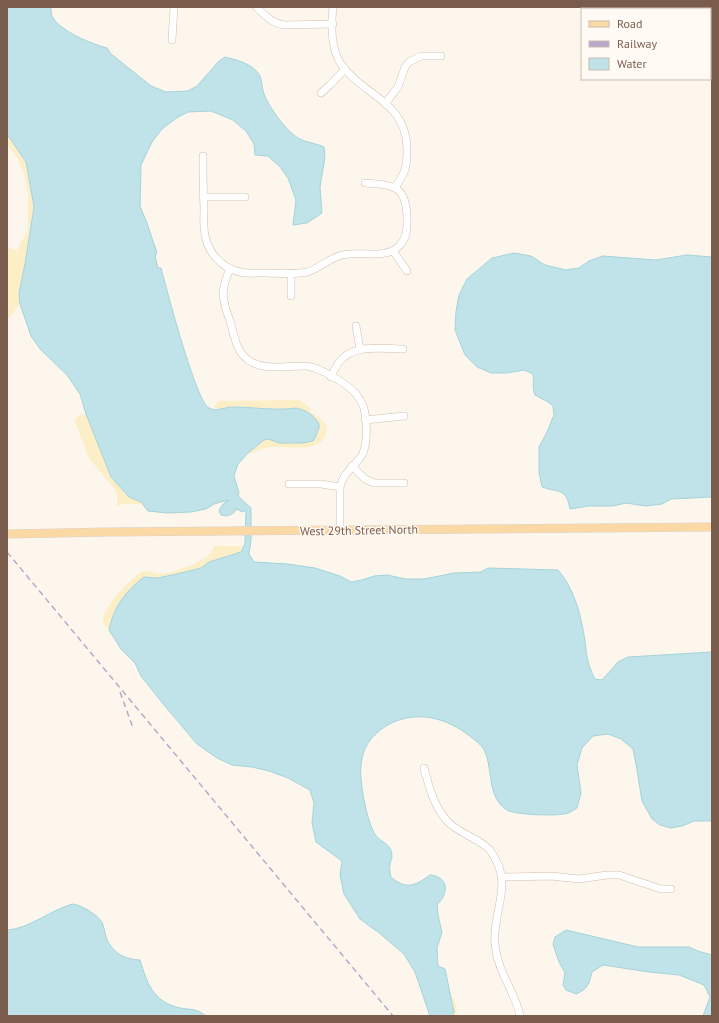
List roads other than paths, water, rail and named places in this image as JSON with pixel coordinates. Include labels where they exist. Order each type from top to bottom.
[{"type":"main road","name":"West 29th Street North","points":[[7,534],[712,527]]},
{"type":"street","points":[[172,40],[174,7]]},
{"type":"street","points":[[256,7],[277,24],[333,24]]},
{"type":"street","points":[[333,7],[333,39],[335,52],[345,69],[399,118],[405,132],[407,140],[406,169],[395,188]]},
{"type":"street","points":[[385,104],[398,87],[405,67],[409,62],[422,56],[441,56]]},
{"type":"street","points":[[321,93],[345,69]]},
{"type":"street","points":[[203,156],[204,230],[207,244],[218,261],[230,269],[248,273],[308,272],[335,257],[342,255],[383,253],[393,250],[402,244],[405,239],[407,228],[406,201],[400,192],[386,184],[365,183]]},
{"type":"street","points":[[204,197],[245,197]]},
{"type":"street","points":[[393,250],[407,271]]},
{"type":"street","points":[[230,269],[223,289],[224,304],[238,347],[244,357],[248,361],[258,365],[307,366],[318,369],[347,386],[356,394],[363,407],[366,420],[366,444],[364,452],[344,476],[340,487],[340,530]]},
{"type":"street","points":[[291,273],[291,296]]},
{"type":"street","points":[[356,326],[360,350]]},
{"type":"street","points":[[330,377],[343,358],[353,351],[404,349]]},
{"type":"street","points":[[366,420],[404,416]]},
{"type":"street","points":[[352,466],[365,479],[374,483],[404,483]]},
{"type":"street","points":[[289,484],[314,484],[340,487]]},
{"type":"street","points":[[424,768],[431,793],[447,822],[489,849],[497,862],[502,877],[502,890],[496,922],[495,942],[502,971],[517,1004],[520,1016]]},
{"type":"street","points":[[502,877],[551,876],[579,879],[619,875],[661,889],[671,889]]},
{"type":"water","points":[[7,7],[51,7],[52,16],[61,27],[76,36],[107,48],[111,54],[151,86],[166,92],[188,91],[197,86],[219,61],[225,57],[245,63],[254,68],[260,76],[266,99],[279,119],[290,131],[295,136],[303,140],[324,147],[325,157],[320,187],[322,213],[307,223],[293,225],[296,200],[288,178],[280,167],[268,156],[255,155],[254,144],[246,131],[233,120],[211,111],[188,112],[178,117],[162,129],[152,142],[141,165],[140,206],[157,253],[155,256],[158,268],[161,268],[189,366],[203,401],[209,408],[215,410],[233,407],[273,409],[296,408],[309,413],[319,424],[319,428],[313,441],[303,443],[279,443],[268,439],[264,440],[248,453],[238,464],[234,476],[239,493],[238,496],[251,508],[251,540],[249,554],[254,562],[288,564],[315,568],[340,576],[351,582],[374,576],[387,575],[406,579],[424,579],[454,573],[481,572],[488,568],[558,570],[573,594],[579,612],[590,669],[595,679],[602,680],[618,662],[628,657],[712,652],[712,821],[694,821],[682,826],[671,828],[660,825],[652,819],[642,801],[633,749],[621,739],[608,734],[593,736],[582,748],[577,765],[581,793],[577,808],[566,814],[552,815],[535,815],[512,812],[501,805],[493,791],[487,759],[483,748],[461,730],[441,720],[419,717],[397,721],[386,726],[369,742],[364,752],[361,765],[362,791],[373,830],[378,838],[389,846],[392,852],[390,863],[391,877],[401,884],[410,885],[420,882],[430,875],[441,879],[445,885],[445,893],[437,905],[442,932],[437,948],[438,966],[445,969],[454,1012],[452,1016],[430,1016],[415,972],[404,954],[360,919],[344,894],[340,875],[342,861],[316,842],[312,823],[314,803],[310,790],[288,778],[269,771],[252,767],[232,765],[217,758],[197,744],[141,676],[135,663],[121,649],[109,630],[111,621],[121,600],[131,588],[144,577],[158,578],[201,568],[209,562],[241,552],[245,543],[246,510],[242,512],[237,509],[230,515],[221,515],[219,511],[222,505],[228,500],[214,504],[206,509],[191,512],[167,513],[148,511],[141,502],[129,497],[111,477],[86,414],[80,394],[67,375],[40,349],[31,336],[20,304],[19,293],[34,207],[26,162],[7,134]]},
{"type":"water","points":[[514,253],[531,256],[545,265],[566,270],[579,268],[589,261],[603,256],[656,260],[687,255],[712,257],[712,497],[671,499],[662,504],[646,506],[626,503],[613,506],[589,506],[570,509],[564,494],[542,487],[539,472],[539,447],[554,415],[553,406],[535,395],[533,387],[533,374],[524,370],[507,373],[491,373],[477,367],[465,355],[455,330],[459,295],[467,279],[492,258]]},
{"type":"water","points":[[73,904],[85,908],[93,913],[102,922],[106,937],[115,951],[124,957],[140,960],[145,976],[152,990],[157,996],[171,1005],[196,1010],[206,1016],[7,1016],[7,930],[32,923],[57,910]]},
{"type":"water","points":[[566,930],[638,947],[689,947],[712,955],[712,1016],[703,1016],[710,997],[704,985],[679,975],[603,965],[592,972],[586,988],[576,994],[566,990],[563,985],[565,973],[559,962],[553,944],[555,937]]},
{"type":"railway","points":[[7,552],[393,1016]]},
{"type":"railway","points":[[120,692],[133,728]]}]
